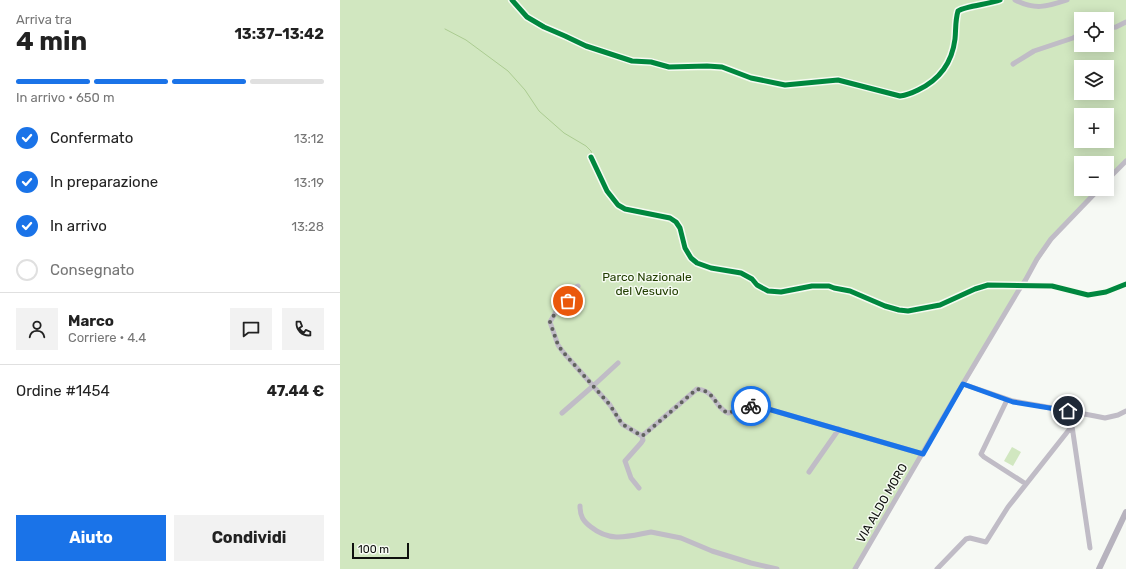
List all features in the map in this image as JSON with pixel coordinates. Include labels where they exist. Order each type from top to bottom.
[{"type":"main road","points":[[1099,569],[1126,512]]},
{"type":"street","points":[[512,0],[527,17],[544,27],[586,46],[632,61],[651,62],[669,67],[722,67],[751,78],[785,85],[838,80],[900,96],[906,96],[929,84],[945,68],[953,50],[955,40],[955,24],[958,12],[965,8],[1000,0]]},
{"type":"street","points":[[1015,0],[1032,7],[1037,7],[1067,0]]},
{"type":"street","points":[[1114,27],[1126,22]]},
{"type":"street","points":[[1013,64],[1034,51],[1074,37]]},
{"type":"street","points":[[591,157],[607,191],[618,205],[625,209],[670,218],[676,222],[680,228],[685,248],[697,263],[711,268],[742,273],[752,279],[757,285],[768,291],[781,292],[812,286],[829,286],[850,291],[885,306],[908,311],[940,305],[975,289],[988,285],[1052,286],[1088,295],[1106,292],[1126,284]]},
{"type":"street","points":[[1114,173],[1126,161]]},
{"type":"street","name":"VIA ALDO MORO","points":[[855,569],[1037,259],[1051,239],[1092,196]]},
{"type":"street","points":[[578,286],[568,293],[567,304],[557,310],[550,322],[558,345],[610,405],[622,424],[642,436]]},
{"type":"street","points":[[562,413],[618,362]]},
{"type":"street","points":[[963,384],[1007,400],[1025,404],[1047,406],[1105,418],[1118,415],[1126,411]]},
{"type":"street","points":[[639,488],[631,478],[625,461],[641,443],[643,440],[642,436],[697,389],[708,391],[722,409],[728,413],[735,412],[744,407],[753,406],[768,409],[923,454]]},
{"type":"street","points":[[1007,400],[981,454],[1026,484]]},
{"type":"street","points":[[937,569],[966,539],[970,538],[986,542],[1008,507],[1072,426],[1077,413]]},
{"type":"street","points":[[1072,426],[1090,548]]},
{"type":"street","points":[[809,472],[839,429]]},
{"type":"street","points":[[580,506],[580,514],[587,524],[597,532],[607,536],[617,537],[657,532],[681,538],[700,547],[735,559],[777,569]]},
{"type":"green space","name":"Parco Nazionale del Vesuvio","points":[[340,0],[1126,0],[1126,163],[1114,176],[1114,156],[1074,156],[1074,196],[1094,196],[1054,238],[1033,269],[856,569],[340,569]]},
{"type":"green space","points":[[1012,447],[1021,452],[1013,466],[1004,461]]},
{"type":"waterway","points":[[445,29],[466,40],[508,71],[525,90],[539,111],[564,133],[586,146],[592,154]]},
{"type":"waterway","points":[[1104,290],[1124,282]]},
{"type":"waterway","points":[[1006,283],[1015,283]]},
{"type":"waterway","points":[[854,290],[864,294]]},
{"type":"cycle path","points":[[512,0],[527,17],[544,27],[586,46],[632,61],[651,62],[669,67],[722,67],[751,78],[785,85],[838,80],[900,96],[912,93],[925,86],[938,76],[948,63],[955,39],[956,18],[958,11],[1000,0]]},
{"type":"cycle path","points":[[591,157],[607,191],[618,205],[625,209],[670,218],[676,222],[680,228],[685,248],[691,258],[697,263],[711,268],[741,273],[768,291],[781,292],[812,286],[829,286],[850,291],[885,306],[908,311],[940,305],[975,289],[988,285],[1052,286],[1088,295],[1106,292],[1126,284]]},
{"type":"way so far","points":[[568,301],[564,307],[557,310],[550,322],[558,345],[610,405],[622,424],[639,435],[642,436],[645,434],[697,389],[708,391],[722,409],[728,413],[751,406]]},
{"type":"route","points":[[751,406],[768,409],[819,423],[923,454],[963,384],[1013,402],[1047,406],[1068,411]]}]
